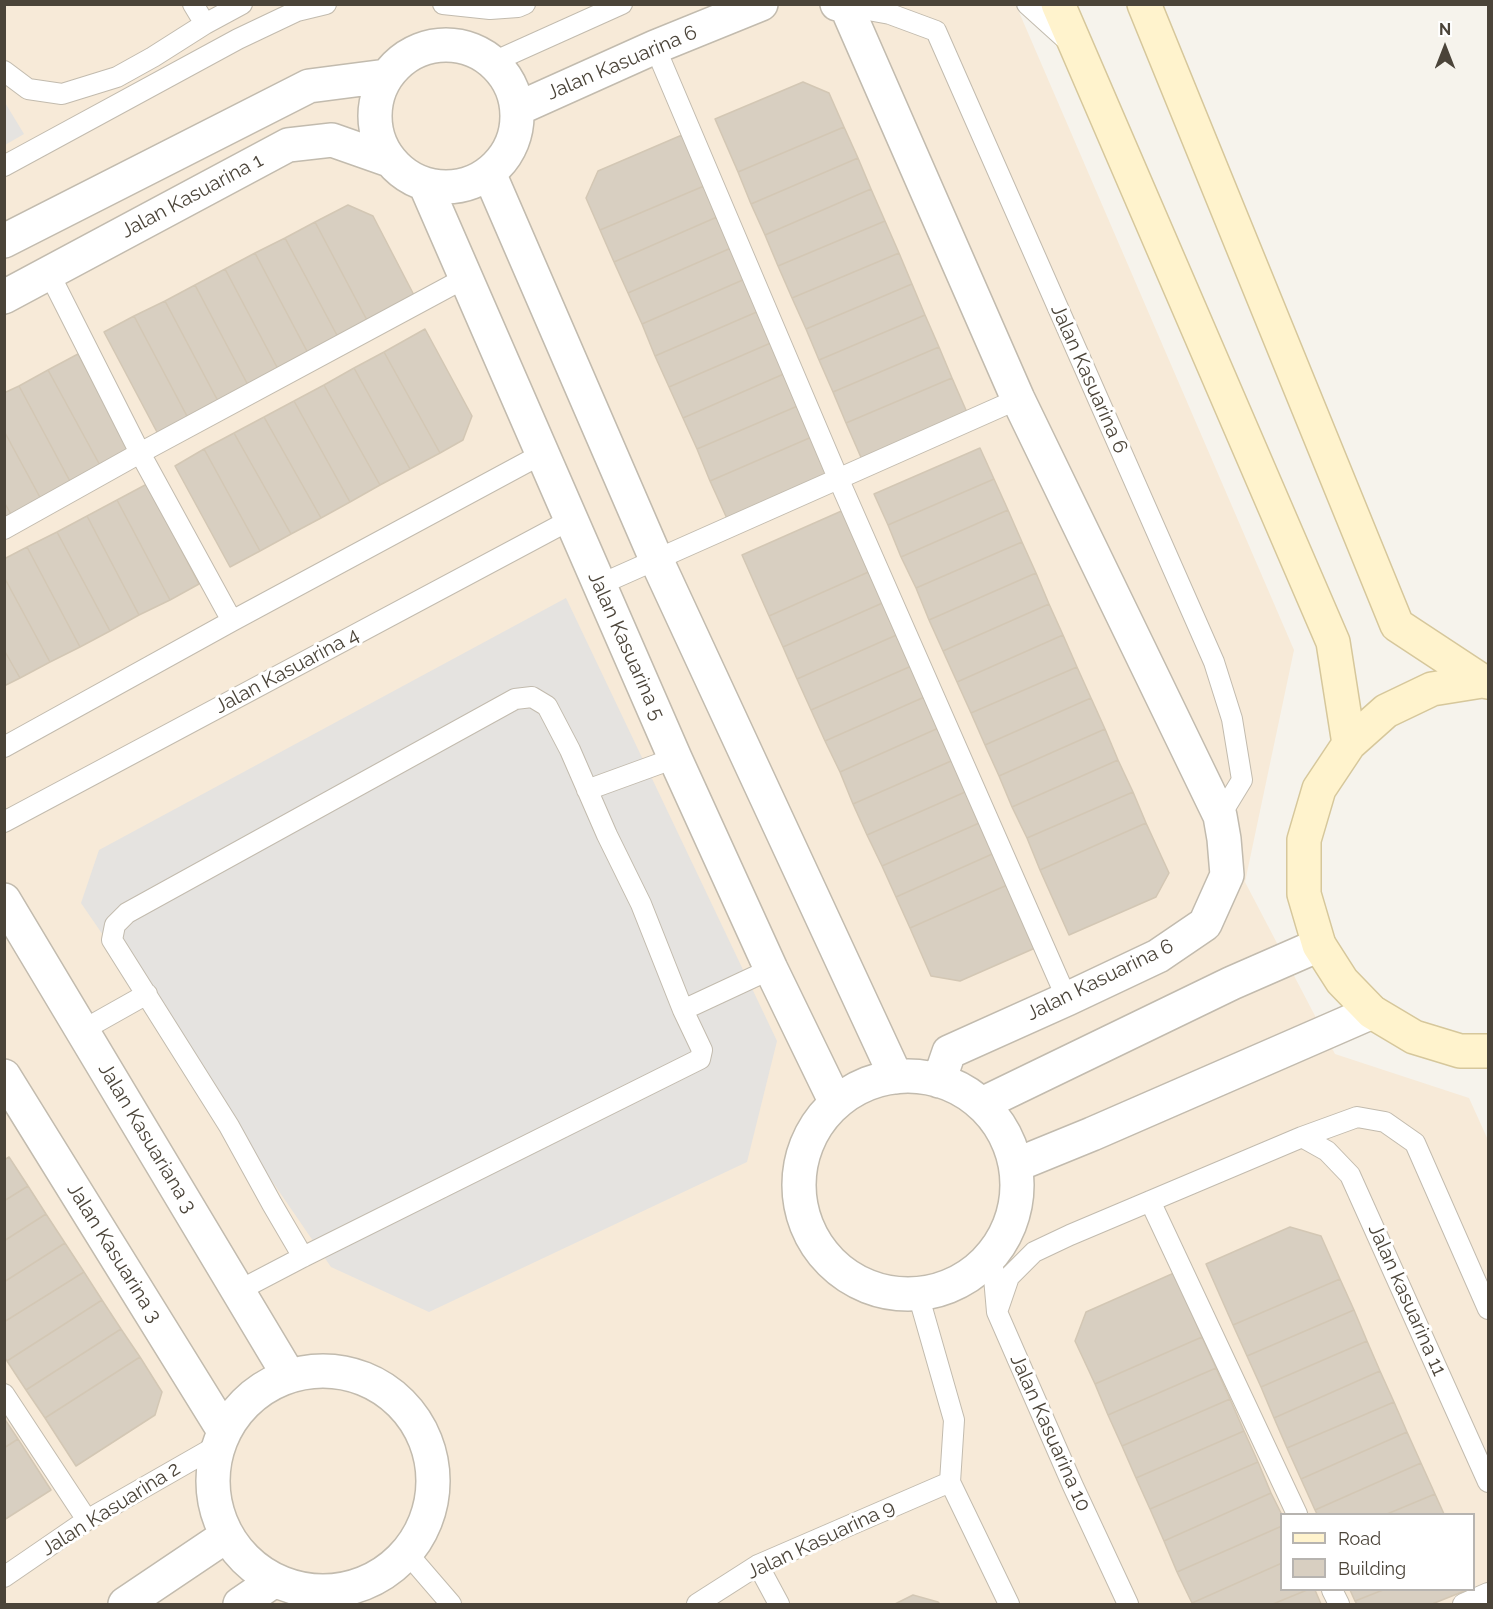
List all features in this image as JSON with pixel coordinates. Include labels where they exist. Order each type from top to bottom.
[{"type":"main road","points":[[1058,4],[1075,48],[1333,642],[1348,744]]},
{"type":"main road","points":[[1144,4],[1397,625],[1485,681]]},
{"type":"main road","points":[[1485,681],[1432,689],[1386,711],[1348,744],[1319,789],[1304,840],[1304,894],[1319,945],[1342,981],[1372,1012],[1414,1037],[1460,1051],[1488,1052]]},
{"type":"street","name":"Jalan Kasuarina 6","points":[[517,109],[655,47],[761,4]]},
{"type":"street","name":"Jalan Kasuarina 6","points":[[842,5],[1018,399],[1220,816],[1224,839],[1227,875],[1205,924],[1158,956],[949,1052],[939,1081]]},
{"type":"street","points":[[450,45],[473,50],[493,62],[505,76],[513,91],[517,109],[516,133],[506,155],[489,173],[469,183],[447,187],[425,184],[405,174],[389,160],[378,140],[374,118],[377,96],[386,76],[403,59],[425,48],[450,45]]},
{"type":"street","points":[[4,241],[309,86],[386,76]]},
{"type":"street","name":"Jalan Kasuarina 1","points":[[4,297],[288,145],[332,140],[389,160]]},
{"type":"street","points":[[489,173],[656,559],[896,1077]]},
{"type":"street","name":"Jalan Kasuarina 5","points":[[425,184],[675,758],[771,969],[836,1103]]},
{"type":"street","name":"Jalan Kasuariana 3","points":[[4,900],[289,1376]]},
{"type":"street","points":[[982,1104],[1232,982],[1319,945]]},
{"type":"street","points":[[1016,1165],[1372,1012]]},
{"type":"street","name":"Jalan Kasuarina 3","points":[[4,1076],[222,1437]]},
{"type":"street","points":[[896,1077],[918,1077],[939,1081],[962,1090],[982,1104],[1003,1132],[1016,1165],[1014,1213],[992,1255],[971,1275],[946,1287],[918,1294],[893,1293],[869,1287],[847,1276],[828,1260],[813,1240],[803,1216],[798,1192],[799,1167],[807,1143],[819,1122],[836,1103],[864,1085],[896,1077]]},
{"type":"street","points":[[310,1371],[333,1371],[355,1375],[375,1383],[394,1396],[409,1411],[421,1430],[429,1450],[433,1472],[433,1494],[428,1515],[407,1553],[387,1570],[342,1597],[275,1580],[248,1562],[226,1536],[216,1510],[212,1484],[215,1457],[222,1437],[236,1413],[251,1397],[269,1384],[310,1371]]},
{"type":"street","points":[[125,1605],[226,1536]]},
{"type":"street","points":[[240,1605],[275,1580]]},
{"type":"lane","points":[[193,4],[205,24]]},
{"type":"lane","points":[[4,71],[28,89],[62,94],[117,77],[242,4]]},
{"type":"lane","points":[[4,166],[238,39],[297,11],[326,4]]},
{"type":"lane","points":[[443,4],[490,9],[518,7],[525,4]]},
{"type":"lane","points":[[493,62],[622,4]]},
{"type":"lane","points":[[1027,4],[1075,48]]},
{"type":"lane","name":"Jalan Kasuarina 6","points":[[842,5],[890,14],[936,31],[1214,662],[1232,719],[1242,780],[1220,816]]},
{"type":"lane","points":[[655,47],[838,478],[1067,999]]},
{"type":"lane","points":[[117,77],[128,99]]},
{"type":"lane","points":[[49,273],[140,453],[232,621]]},
{"type":"lane","points":[[4,529],[465,278]]},
{"type":"lane","points":[[599,585],[1018,399]]},
{"type":"lane","points":[[4,747],[542,454]]},
{"type":"lane","name":"Jalan Kasuarina 4","points":[[4,822],[570,520]]},
{"type":"lane","points":[[238,1292],[303,1257],[700,1059],[702,1050],[683,1010],[641,904],[570,750],[547,706],[532,697],[516,699],[127,913],[115,924],[112,940],[229,1126],[303,1257]]},
{"type":"lane","points":[[587,790],[675,758]]},
{"type":"lane","points":[[683,1010],[771,969]]},
{"type":"lane","points":[[82,1030],[147,994]]},
{"type":"lane","points":[[997,1312],[1008,1277],[1034,1252],[1302,1137],[1357,1117],[1385,1122],[1415,1143],[1488,1309]]},
{"type":"lane","name":"Jalan kasuarina 11","points":[[1302,1137],[1327,1151],[1350,1175],[1488,1482]]},
{"type":"lane","points":[[1150,1201],[1296,1513]]},
{"type":"lane","name":"Jalan Kasuarina 10","points":[[992,1255],[997,1312],[1072,1486],[1128,1605]]},
{"type":"lane","points":[[918,1294],[954,1420],[950,1482],[1009,1605]]},
{"type":"lane","points":[[4,1394],[87,1520]]},
{"type":"lane","name":"Jalan Kasuarina 2","points":[[4,1577],[87,1520],[222,1437]]},
{"type":"lane","name":"Jalan Kasuarina 9","points":[[697,1605],[758,1565],[950,1482]]},
{"type":"lane","points":[[407,1553],[451,1605]]},
{"type":"lane","points":[[758,1565],[779,1605]]},
{"type":"lane","points":[[1332,1591],[1339,1605]]},
{"type":"lane","points":[[1462,1605],[1488,1593]]},
{"type":"shaded area","points":[[5,5],[1016,5],[1294,650],[1245,882],[1335,1054],[1469,1098],[1488,1140],[1488,1604],[5,1604]]},
{"type":"shaded area","points":[[4,101],[24,134],[5,145],[4,145]]},
{"type":"shaded area","points":[[566,598],[777,1041],[747,1162],[429,1312],[331,1267],[81,903],[99,850]]},
{"type":"building","points":[[803,82],[829,93],[844,127],[738,172],[715,119]]},
{"type":"building","points":[[844,127],[858,158],[751,204],[738,172]]},
{"type":"building","points":[[682,135],[704,186],[600,230],[586,198],[598,171]]},
{"type":"building","points":[[858,158],[871,189],[765,235],[751,204]]},
{"type":"building","points":[[704,186],[717,217],[614,262],[600,230]]},
{"type":"building","points":[[871,189],[885,221],[778,266],[765,235]]},
{"type":"building","points":[[348,205],[373,216],[416,299],[369,324],[315,222]]},
{"type":"building","points":[[717,217],[731,248],[628,293],[614,262]]},
{"type":"building","points":[[885,221],[899,253],[792,298],[778,266]]},
{"type":"building","points":[[315,222],[369,324],[339,339],[285,238]]},
{"type":"building","points":[[285,238],[339,339],[309,355],[255,253]]},
{"type":"building","points":[[731,248],[745,279],[642,324],[628,293]]},
{"type":"building","points":[[255,253],[309,355],[279,371],[225,269]]},
{"type":"building","points":[[899,253],[912,284],[806,329],[792,298]]},
{"type":"building","points":[[225,269],[279,371],[249,387],[195,285]]},
{"type":"building","points":[[745,279],[759,311],[655,356],[642,324]]},
{"type":"building","points":[[912,284],[925,315],[819,360],[806,329]]},
{"type":"building","points":[[195,285],[249,387],[219,403],[165,301]]},
{"type":"building","points":[[165,301],[219,403],[188,418],[134,316]]},
{"type":"building","points":[[759,311],[773,342],[669,387],[655,356]]},
{"type":"building","points":[[925,315],[939,347],[833,392],[819,360]]},
{"type":"building","points":[[134,316],[188,418],[158,434],[104,332]]},
{"type":"building","points":[[425,329],[472,416],[463,440],[440,453],[384,352]]},
{"type":"building","points":[[773,342],[786,373],[683,418],[669,387]]},
{"type":"building","points":[[939,347],[952,378],[846,423],[833,392]]},
{"type":"building","points":[[384,352],[440,453],[410,469],[354,368]]},
{"type":"building","points":[[78,354],[131,453],[102,469],[48,370]]},
{"type":"building","points":[[354,368],[410,469],[380,485],[324,385]]},
{"type":"building","points":[[48,370],[102,469],[72,485],[19,386]]},
{"type":"building","points":[[786,373],[800,405],[697,449],[683,418]]},
{"type":"building","points":[[952,378],[969,417],[863,462],[846,423]]},
{"type":"building","points":[[324,385],[380,485],[350,502],[294,401]]},
{"type":"building","points":[[19,386],[72,485],[42,501],[4,431],[4,393]]},
{"type":"building","points":[[294,401],[350,502],[321,518],[264,417]]},
{"type":"building","points":[[800,405],[814,436],[710,481],[697,449]]},
{"type":"building","points":[[264,417],[321,518],[291,534],[234,433]]},
{"type":"building","points":[[4,431],[42,501],[12,516],[4,502]]},
{"type":"building","points":[[234,433],[291,534],[260,551],[204,449]]},
{"type":"building","points":[[814,436],[832,479],[729,523],[710,481]]},
{"type":"building","points":[[980,448],[994,479],[888,525],[874,494]]},
{"type":"building","points":[[204,449],[260,551],[230,567],[175,466]]},
{"type":"building","points":[[994,479],[1008,510],[901,557],[888,525]]},
{"type":"building","points":[[147,484],[199,584],[170,600],[117,500]]},
{"type":"building","points":[[117,500],[170,600],[139,615],[87,516]]},
{"type":"building","points":[[4,502],[12,516],[4,521]]},
{"type":"building","points":[[846,509],[873,570],[769,616],[742,555]]},
{"type":"building","points":[[1008,510],[1022,542],[916,588],[901,557]]},
{"type":"building","points":[[87,516],[139,615],[110,631],[57,532]]},
{"type":"building","points":[[57,532],[110,631],[80,647],[27,547]]},
{"type":"building","points":[[1022,542],[1036,573],[929,620],[916,588]]},
{"type":"building","points":[[27,547],[80,647],[50,662],[4,577],[4,559]]},
{"type":"building","points":[[873,570],[887,601],[783,647],[769,616]]},
{"type":"building","points":[[1036,573],[1049,604],[943,651],[929,620]]},
{"type":"building","points":[[4,577],[50,662],[20,678],[4,650]]},
{"type":"building","points":[[887,601],[901,633],[797,679],[783,647]]},
{"type":"building","points":[[1049,604],[1063,635],[957,682],[943,651]]},
{"type":"building","points":[[901,633],[916,664],[811,710],[797,679]]},
{"type":"building","points":[[1063,635],[1077,667],[971,713],[957,682]]},
{"type":"building","points":[[4,650],[20,678],[4,686]]},
{"type":"building","points":[[916,664],[929,695],[825,741],[811,710]]},
{"type":"building","points":[[1077,667],[1091,698],[985,745],[971,713]]},
{"type":"building","points":[[929,695],[943,726],[840,772],[825,741]]},
{"type":"building","points":[[1091,698],[1105,729],[999,776],[985,745]]},
{"type":"building","points":[[943,726],[958,758],[853,804],[840,772]]},
{"type":"building","points":[[1105,729],[1118,760],[1012,807],[999,776]]},
{"type":"building","points":[[958,758],[972,789],[867,835],[853,804]]},
{"type":"building","points":[[1118,760],[1133,792],[1027,838],[1012,807]]},
{"type":"building","points":[[972,789],[986,820],[882,866],[867,835]]},
{"type":"building","points":[[1133,792],[1146,823],[1040,870],[1027,838]]},
{"type":"building","points":[[986,820],[999,851],[896,897],[882,866]]},
{"type":"building","points":[[1146,823],[1169,873],[1156,897],[1069,935],[1040,870]]},
{"type":"building","points":[[999,851],[1014,882],[910,928],[896,897]]},
{"type":"building","points":[[1014,882],[1042,945],[960,981],[931,976],[910,928]]},
{"type":"building","points":[[9,1157],[28,1186],[4,1201],[4,1160]]},
{"type":"building","points":[[28,1186],[46,1214],[4,1241],[4,1201]]},
{"type":"building","points":[[46,1214],[65,1243],[4,1282],[4,1241]]},
{"type":"building","points":[[1290,1227],[1321,1236],[1340,1279],[1233,1325],[1206,1264]]},
{"type":"building","points":[[65,1243],[84,1272],[4,1322],[4,1282]]},
{"type":"building","points":[[84,1272],[102,1300],[7,1361],[4,1357],[4,1322]]},
{"type":"building","points":[[1174,1273],[1202,1337],[1095,1384],[1075,1341],[1086,1312]]},
{"type":"building","points":[[1340,1279],[1354,1310],[1247,1356],[1233,1325]]},
{"type":"building","points":[[102,1300],[121,1329],[26,1390],[7,1361]]},
{"type":"building","points":[[1354,1310],[1367,1341],[1261,1387],[1247,1356]]},
{"type":"building","points":[[121,1329],[140,1357],[45,1418],[26,1390]]},
{"type":"building","points":[[1202,1337],[1216,1368],[1108,1415],[1095,1384]]},
{"type":"building","points":[[1367,1341],[1380,1371],[1274,1418],[1261,1387]]},
{"type":"building","points":[[140,1357],[162,1392],[155,1415],[76,1466],[45,1418]]},
{"type":"building","points":[[1216,1368],[1230,1399],[1122,1446],[1108,1415]]},
{"type":"building","points":[[1380,1371],[1394,1402],[1287,1448],[1274,1418]]},
{"type":"building","points":[[1230,1399],[1244,1431],[1136,1478],[1122,1446]]},
{"type":"building","points":[[1394,1402],[1407,1432],[1301,1479],[1287,1448]]},
{"type":"building","points":[[4,1418],[18,1439],[4,1448]]},
{"type":"building","points":[[1244,1431],[1258,1462],[1150,1509],[1136,1478]]},
{"type":"building","points":[[1407,1432],[1421,1463],[1315,1510],[1301,1479]]},
{"type":"building","points":[[18,1439],[51,1490],[4,1520],[4,1448]]},
{"type":"building","points":[[1258,1462],[1271,1493],[1164,1541],[1150,1509]]},
{"type":"building","points":[[1421,1463],[1435,1494],[1389,1513],[1316,1513],[1315,1510]]},
{"type":"building","points":[[1271,1493],[1281,1513],[1280,1527],[1177,1572],[1164,1541]]},
{"type":"building","points":[[1435,1494],[1444,1513],[1389,1513]]},
{"type":"building","points":[[1280,1527],[1280,1564],[1192,1603],[1177,1572]]},
{"type":"building","points":[[1280,1564],[1280,1591],[1305,1591],[1273,1604],[1192,1603]]},
{"type":"building","points":[[1305,1591],[1315,1591],[1321,1604],[1273,1604]]},
{"type":"building","points":[[1350,1591],[1380,1591],[1355,1601]]},
{"type":"building","points":[[1380,1591],[1464,1591],[1432,1604],[1357,1604],[1355,1601]]},
{"type":"building","points":[[913,1595],[938,1602],[940,1604],[895,1604]]}]
